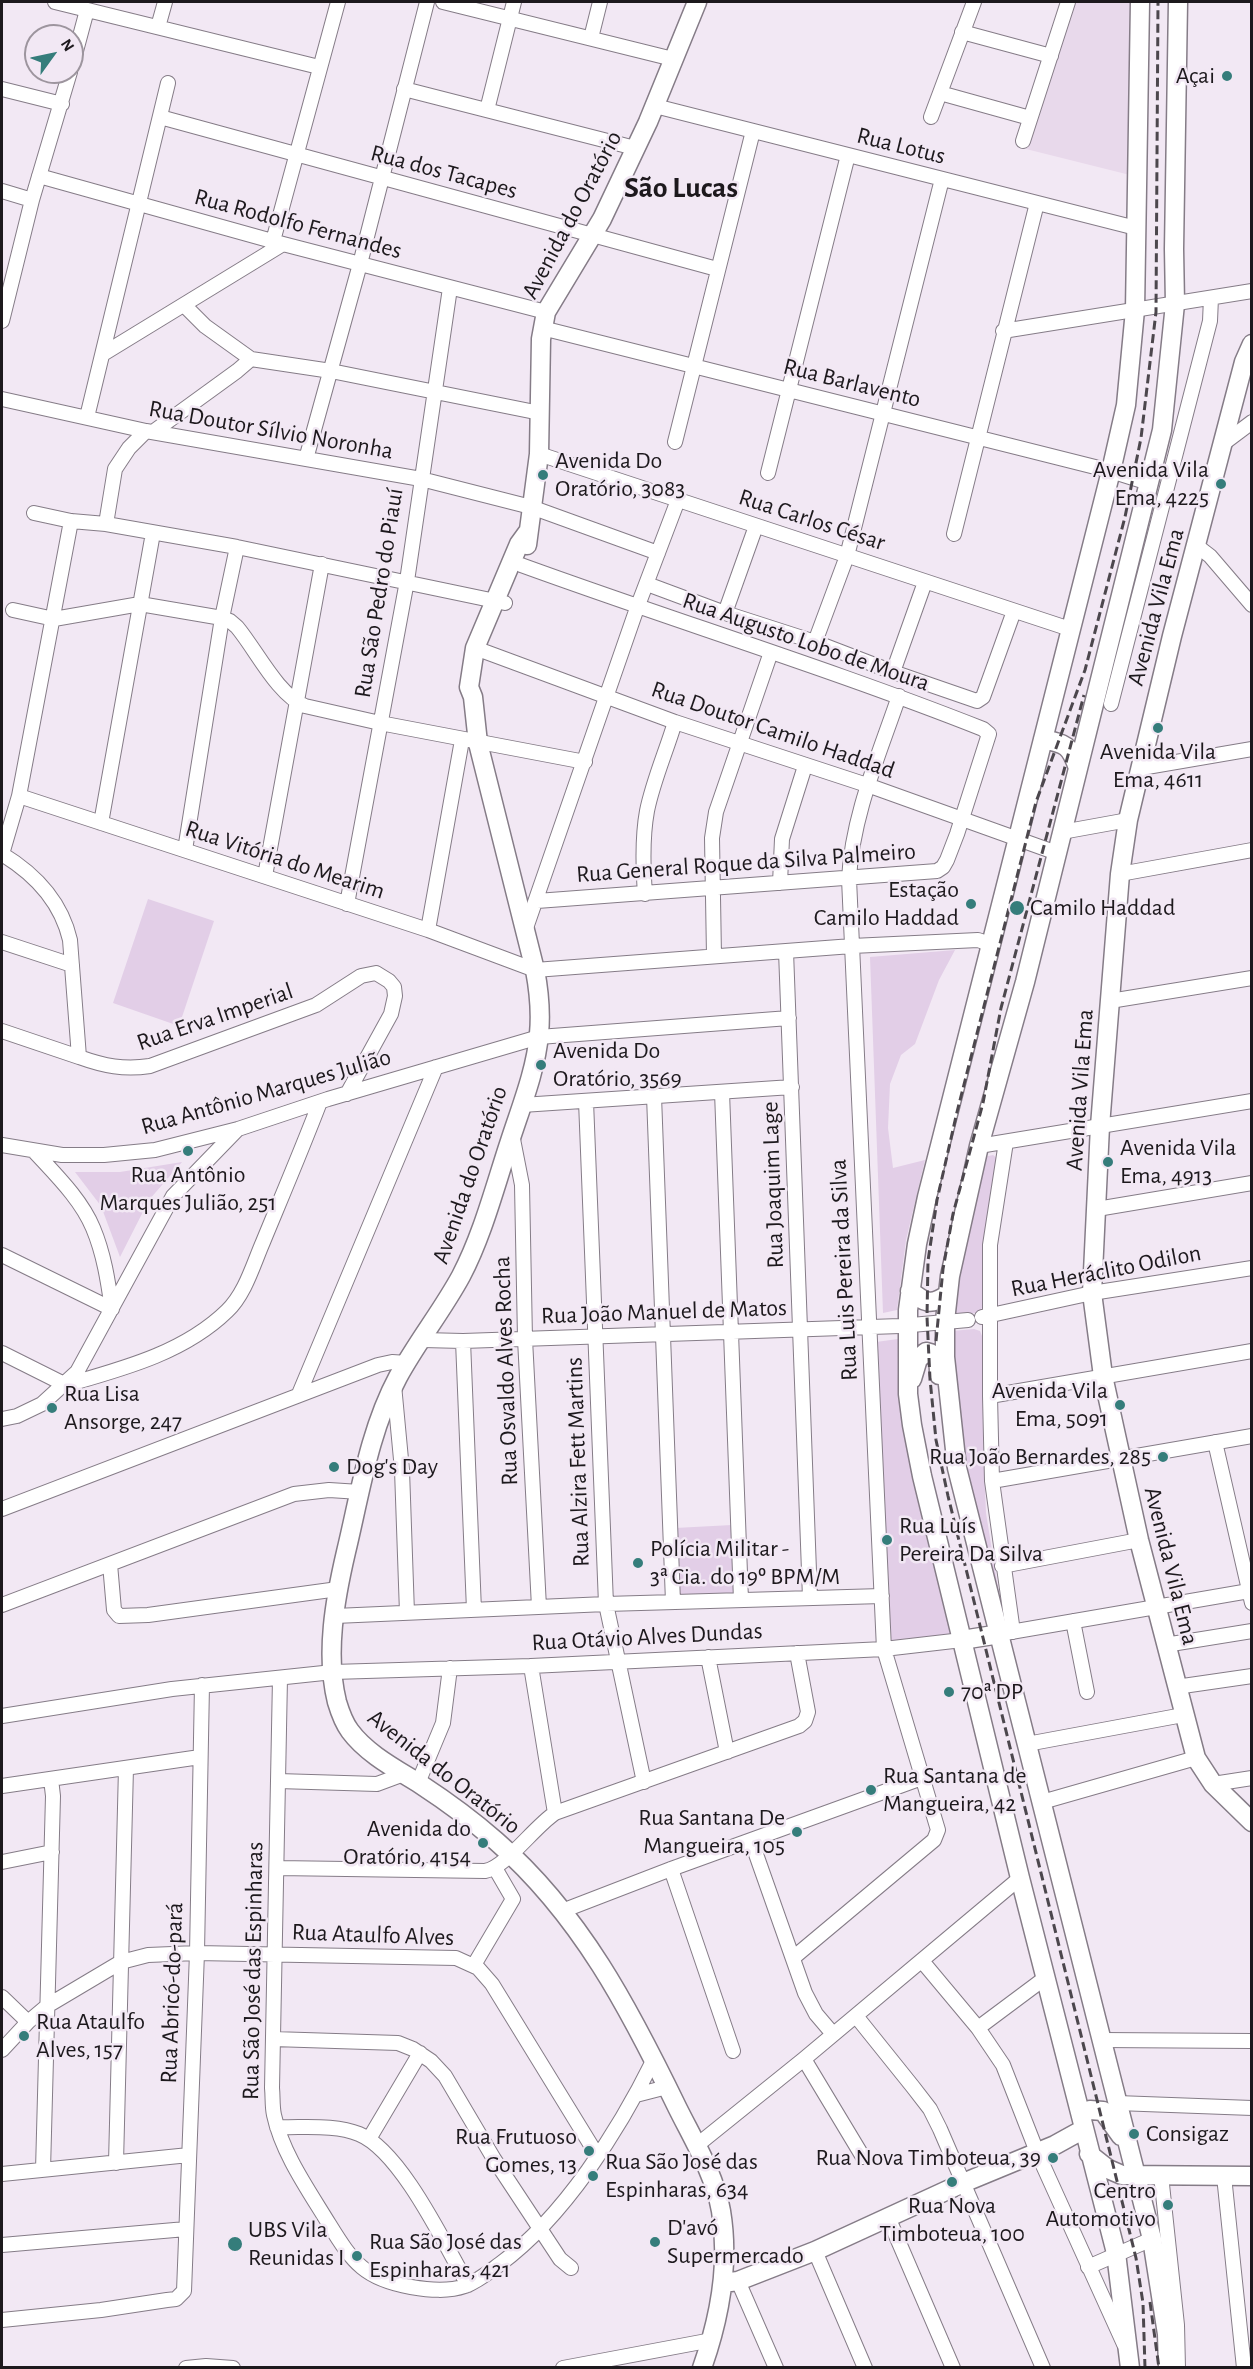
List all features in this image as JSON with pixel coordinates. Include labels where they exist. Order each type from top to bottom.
[{"type":"main road","name":"Avenida do Oratório","points":[[501,601],[521,565],[527,544],[539,454],[544,320],[602,219],[655,106],[696,2]]},
{"type":"main road","points":[[1130,2361],[1116,2253],[1020,1878],[971,1639],[922,1476],[908,1394],[907,1326],[917,1244],[927,1197],[1126,405],[1135,310],[1140,2]]},
{"type":"main road","points":[[957,1468],[948,1400],[945,1323],[950,1276],[979,1146],[1015,1020],[1162,430],[1175,304],[1178,2]]},
{"type":"main road","name":"Avenida Vila Ema","points":[[1251,344],[1244,362],[1172,636],[1128,820],[1120,874],[1100,1126],[1092,1293],[1103,1376],[1139,1540],[1183,1715],[1196,1758],[1213,1784],[1251,1822]]},
{"type":"main road","name":"Avenida do Oratório","points":[[527,533],[519,544],[501,601],[480,651],[470,741],[526,928],[538,994],[539,1037],[522,1105],[471,1255],[460,1278],[394,1385],[374,1439],[338,1589],[333,1672],[337,1701],[346,1725],[353,1735],[378,1756],[466,1817],[511,1854],[542,1886],[582,1936],[621,1996],[696,2146],[718,2198],[721,2211],[724,2259],[731,2282],[721,2304],[702,2367]]},
{"type":"main road","points":[[1043,739],[1067,746],[1073,753],[1078,768]]},
{"type":"main road","points":[[910,1291],[924,1301],[931,1302],[937,1302],[947,1295]]},
{"type":"main road","points":[[908,1394],[918,1359],[926,1352],[933,1353],[938,1362],[957,1468],[1003,1629],[1027,1744],[1152,2239],[1167,2334],[1168,2367]]},
{"type":"main road","points":[[971,1639],[1003,1629]]},
{"type":"main road","points":[[731,2282],[815,2251],[963,2183],[1055,2145],[1083,2122],[1089,2110],[1103,2111],[1130,2152],[1160,2175]]},
{"type":"main road","points":[[1055,2145],[1078,2146],[1112,2172],[1137,2176],[1251,2176]]},
{"type":"street","points":[[55,2],[319,67]]},
{"type":"street","points":[[158,27],[165,2]]},
{"type":"street","points":[[103,354],[184,305],[278,242],[319,67],[338,2]]},
{"type":"street","points":[[306,459],[360,264],[427,2]]},
{"type":"street","points":[[443,2],[673,59]]},
{"type":"street","points":[[487,110],[514,2]]},
{"type":"street","points":[[591,38],[600,2]]},
{"type":"street","points":[[931,117],[974,2]]},
{"type":"street","points":[[1023,141],[1068,2]]},
{"type":"street","points":[[83,24],[87,10]]},
{"type":"street","points":[[962,32],[1051,56]]},
{"type":"street","points":[[87,417],[168,83]]},
{"type":"street","points":[[2,321],[32,200],[67,84]]},
{"type":"street","points":[[2,89],[62,104]]},
{"type":"street","points":[[404,89],[635,148]]},
{"type":"street","points":[[940,93],[1030,118]]},
{"type":"street","name":"Rua Lotus","points":[[655,106],[1136,228]]},
{"type":"street","name":"Rua dos Tacapes","points":[[160,117],[717,269]]},
{"type":"street","points":[[675,442],[753,131]]},
{"type":"street","points":[[768,473],[848,155]]},
{"type":"street","name":"Rua Rodolfo Fernandes","points":[[39,176],[450,288],[544,320]]},
{"type":"street","points":[[815,642],[847,556],[942,179]]},
{"type":"street","points":[[2,191],[32,200]]},
{"type":"street","points":[[954,534],[1037,203]]},
{"type":"street","name":"Rua São Pedro do Piauí","points":[[347,904],[407,581],[450,288]]},
{"type":"street","points":[[1004,331],[1251,291]]},
{"type":"street","points":[[1111,704],[1208,328],[1211,298]]},
{"type":"street","points":[[184,305],[205,326],[251,359],[331,371],[540,412]]},
{"type":"street","name":"Rua Barlavento","points":[[544,320],[693,366],[1111,471],[1149,483]]},
{"type":"street","points":[[106,524],[115,469],[129,448],[149,431],[251,359]]},
{"type":"street","name":"Rua Doutor Sílvio Noronha","points":[[2,399],[149,431],[421,479],[531,507],[658,553]]},
{"type":"street","points":[[1224,443],[1251,422]]},
{"type":"street","name":"Rua Carlos César","points":[[539,454],[1070,629]]},
{"type":"street","points":[[526,928],[637,608],[678,500]]},
{"type":"street","points":[[34,513],[237,547],[501,601]]},
{"type":"street","points":[[2,1031],[79,1058],[70,940],[66,922],[57,905],[41,884],[2,854],[19,796],[71,521]]},
{"type":"street","points":[[725,613],[756,526]]},
{"type":"street","points":[[101,823],[153,532]]},
{"type":"street","points":[[1197,546],[1210,556],[1251,605]]},
{"type":"street","points":[[185,850],[222,618],[237,547]]},
{"type":"street","points":[[265,876],[322,564]]},
{"type":"street","name":"Rua Augusto Lobo de Moura","points":[[521,565],[637,608],[899,696],[990,734],[961,819]]},
{"type":"street","points":[[892,672],[925,582]]},
{"type":"street","points":[[648,584],[979,701],[983,697],[1014,611]]},
{"type":"street","points":[[12,610],[54,619],[141,604],[222,618],[231,621],[237,627],[278,683],[296,702],[318,710],[380,723],[585,762]]},
{"type":"street","name":"Rua Doutor Camilo Haddad","points":[[480,651],[675,723],[870,786],[1057,853]]},
{"type":"street","points":[[714,956],[711,889],[712,838],[716,812],[771,652]]},
{"type":"street","name":"Rua Luis Pereira da Silva","points":[[793,1958],[934,1840],[938,1834],[884,1649],[849,879],[850,850],[899,696]]},
{"type":"street","points":[[645,894],[643,861],[647,813],[652,789],[675,723]]},
{"type":"street","points":[[428,930],[470,741]]},
{"type":"street","points":[[1141,768],[1251,749]]},
{"type":"street","points":[[780,883],[782,839],[805,766]]},
{"type":"street","name":"Rua Vitória do Mearim","points":[[19,796],[428,930],[535,970]]},
{"type":"street","name":"Rua General Roque da Silva Palmeiro","points":[[537,901],[928,872],[940,869],[947,860],[961,819]]},
{"type":"street","points":[[1062,832],[1128,820]]},
{"type":"street","points":[[1120,874],[1251,850]]},
{"type":"street","points":[[535,970],[852,946],[978,940],[990,948]]},
{"type":"street","points":[[2,942],[72,965]]},
{"type":"street","name":"Rua Joaquim Lage","points":[[786,951],[810,1598]]},
{"type":"street","name":"Rua Erva Imperial","points":[[79,1058],[117,1068],[150,1066],[316,1005],[361,976],[376,973],[394,987],[395,996],[391,1014],[347,1094]]},
{"type":"street","points":[[1110,1000],[1251,978]]},
{"type":"street","name":"Rua Antônio Marques Julião","points":[[2,1145],[62,1155],[104,1155],[155,1150],[238,1129],[436,1066],[539,1037],[789,1018]]},
{"type":"street","points":[[299,1394],[436,1066]]},
{"type":"street","points":[[522,1105],[792,1087]]},
{"type":"street","points":[[722,1092],[741,1600]]},
{"type":"street","points":[[654,1096],[673,1602]]},
{"type":"street","name":"Rua Alzira Fett Martins","points":[[586,1101],[606,1604],[644,1782]]},
{"type":"street","points":[[979,1146],[1251,1101]]},
{"type":"street","points":[[2,1353],[66,1385],[109,1373],[158,1355],[205,1330],[229,1309],[249,1274],[320,1102]]},
{"type":"street","points":[[2,1419],[17,1416],[42,1404],[66,1385],[84,1362],[173,1197],[238,1129]]},
{"type":"street","name":"Rua Osvaldo Alves Rocha","points":[[512,1134],[522,1185],[525,1339],[539,1607]]},
{"type":"street","points":[[1006,1142],[990,1245],[989,1316],[992,1481],[1002,1566],[1003,1629],[1073,1622],[1156,1607],[1250,1597],[1215,1442]]},
{"type":"street","points":[[34,1151],[82,1208],[93,1227],[107,1273],[112,1309]]},
{"type":"street","points":[[1097,1209],[1251,1184]]},
{"type":"street","points":[[2,1255],[112,1309]]},
{"type":"street","name":"Rua Heráclito Odilon","points":[[907,1326],[968,1320],[1092,1293],[1251,1268]]},
{"type":"street","name":"Rua João Manuel de Matos","points":[[423,1340],[463,1341],[907,1326]]},
{"type":"street","points":[[463,1341],[474,1610]]},
{"type":"street","points":[[990,1396],[1251,1351]]},
{"type":"street","points":[[2,1509],[299,1394],[387,1363],[407,1363]]},
{"type":"street","points":[[394,1385],[402,1470],[407,1613]]},
{"type":"street","points":[[992,1481],[1251,1436]]},
{"type":"street","points":[[2,1605],[294,1494],[328,1490],[360,1492]]},
{"type":"street","points":[[1002,1566],[1139,1540]]},
{"type":"street","points":[[110,1564],[114,1610],[119,1616],[148,1615],[338,1589]]},
{"type":"street","points":[[335,1616],[606,1604],[882,1596]]},
{"type":"street","points":[[1073,1622],[1087,1692]]},
{"type":"street","points":[[1165,1645],[1251,1631]]},
{"type":"street","name":"Rua Otávio Alves Dundas","points":[[2,1716],[202,1685],[333,1672],[531,1666],[884,1649],[971,1639]]},
{"type":"street","points":[[277,1868],[485,1870],[495,1868],[540,1824],[555,1814],[799,1726],[806,1721],[808,1704],[797,1653]]},
{"type":"street","points":[[708,1657],[727,1752]]},
{"type":"street","points":[[531,1666],[555,1814]]},
{"type":"street","points":[[278,1780],[377,1785],[411,1778],[443,1723],[450,1668]]},
{"type":"street","points":[[1176,1687],[1251,1676]]},
{"type":"street","name":"Rua São José das Espinharas","points":[[280,1678],[272,2088],[277,2127],[293,2161],[337,2237],[360,2266],[386,2283],[441,2290],[468,2285],[515,2253],[540,2231],[597,2155],[636,2095],[654,2059]]},
{"type":"street","name":"Rua Abricó-do-pará","points":[[2,2320],[101,2310],[176,2299],[184,2291],[197,1953],[202,1685]]},
{"type":"street","points":[[1027,1744],[1183,1715]]},
{"type":"street","points":[[377,1785],[378,1756]]},
{"type":"street","points":[[2,1786],[200,1757]]},
{"type":"street","points":[[1042,1802],[1196,1758]]},
{"type":"street","points":[[116,2163],[126,1768]]},
{"type":"street","points":[[562,1911],[922,1778]]},
{"type":"street","points":[[1213,1784],[1251,1778]]},
{"type":"street","points":[[43,2170],[53,1796],[51,1779]]},
{"type":"street","points":[[751,1840],[805,1993],[816,2014],[833,2034]]},
{"type":"street","points":[[2,1862],[51,1852]]},
{"type":"street","points":[[474,1965],[513,1899],[495,1868]]},
{"type":"street","points":[[671,1869],[733,2051]]},
{"type":"street","points":[[696,2146],[856,2016],[1020,1878]]},
{"type":"street","name":"Rua Ataulfo Alves","points":[[2,2050],[28,2022],[47,2006],[121,1962],[148,1955],[275,1953],[456,1958],[474,1965],[492,1984],[597,2155]]},
{"type":"street","points":[[922,1960],[978,2028],[1003,2065],[1038,2152],[1130,2361]]},
{"type":"street","points":[[978,2028],[1045,1978]]},
{"type":"street","points":[[2,1997],[28,2022]]},
{"type":"street","points":[[856,2016],[930,2109],[1042,2367]]},
{"type":"street","points":[[1101,2040],[1247,2040],[1251,2029]]},
{"type":"street","points":[[273,2039],[398,2043],[420,2053],[445,2076],[540,2231],[560,2259],[571,2268]]},
{"type":"street","points":[[369,2139],[420,2053]]},
{"type":"street","points":[[804,2059],[862,2157]]},
{"type":"street","points":[[636,2095],[668,2087]]},
{"type":"street","points":[[1116,2103],[1251,2108]]},
{"type":"street","points":[[277,2127],[338,2128],[369,2139],[388,2154],[405,2176],[468,2285]]},
{"type":"street","points":[[2,2174],[189,2155]]},
{"type":"street","points":[[1160,2175],[1177,2325],[1178,2367]]},
{"type":"street","points":[[1224,2176],[1244,2367]]},
{"type":"street","points":[[888,2217],[953,2367]]},
{"type":"street","points":[[2,2245],[186,2229]]},
{"type":"street","points":[[1088,2267],[1152,2239]]},
{"type":"street","points":[[815,2251],[865,2367]]},
{"type":"street","points":[[731,2282],[776,2367]]},
{"type":"street","points":[[563,2367],[712,2340]]},
{"type":"street","points":[[186,2367],[233,2367]]},
{"type":"shaded area","points":[[1075,2],[1133,2],[1130,175],[1026,149]]},
{"type":"shaded area","points":[[148,899],[214,921],[179,1026],[113,1003]]},
{"type":"shaded area","points":[[955,950],[939,980],[915,1044],[901,1055],[890,1084],[888,1128],[893,1168],[925,1160],[906,1240],[897,1310],[883,1313],[870,957]]},
{"type":"shaded area","points":[[993,1155],[998,1159],[983,1307],[977,1313],[950,1314],[979,1158]]},
{"type":"shaded area","points":[[182,1162],[149,1200],[120,1257],[101,1206],[75,1172],[120,1172]]},
{"type":"shaded area","points":[[974,1329],[980,1331],[982,1336],[986,1513],[1003,1619],[963,1473],[952,1331]]},
{"type":"shaded area","points":[[898,1339],[898,1387],[908,1455],[951,1635],[889,1642],[876,1342]]},
{"type":"shaded area","points":[[732,1525],[735,1594],[678,1596],[675,1528]]},
{"type":"railway","points":[[1145,2368],[1143,2303],[1136,2258],[936,1440],[927,1317],[928,1261],[937,1200],[957,1112],[1036,802],[1085,670],[1125,517],[1141,438],[1156,312],[1158,2]]},
{"type":"railway","points":[[936,1341],[943,1269],[953,1214],[983,1103],[1001,1008],[1084,695]]},
{"type":"railway","points":[[1150,2302],[1159,2368]]},
{"type":"place","name":"Açai","points":[[1227,76]]},
{"type":"place","name":"Avenida Do Oratório, 3083","points":[[543,475]]},
{"type":"place","name":"Avenida Vila Ema, 4225","points":[[1221,484]]},
{"type":"place","name":"Avenida Vila Ema, 4611","points":[[1158,728]]},
{"type":"place","name":"Estação Camilo Haddad","points":[[971,904]]},
{"type":"place","name":"Camilo Haddad","points":[[1017,908]]},
{"type":"place","name":"Avenida Do Oratório, 3569","points":[[541,1065]]},
{"type":"place","name":"Rua Antônio Marques Julião, 251","points":[[188,1151]]},
{"type":"place","name":"Avenida Vila Ema, 4913","points":[[1108,1162]]},
{"type":"place","name":"Avenida Vila Ema, 5091","points":[[1120,1405]]},
{"type":"place","name":"Rua Lisa Ansorge, 247","points":[[52,1408]]},
{"type":"place","name":"Rua João Bernardes, 285","points":[[1163,1457]]},
{"type":"place","name":"Dog's Day","points":[[334,1467]]},
{"type":"place","name":"Rua Luís Pereira Da Silva","points":[[887,1540]]},
{"type":"place","name":"Polícia Militar - 3ª Cia. do 19º BPM/M","points":[[638,1563]]},
{"type":"place","name":"70ª DP","points":[[949,1692]]},
{"type":"place","name":"Rua Santana de Mangueira, 42","points":[[871,1790]]},
{"type":"place","name":"Rua Santana De Mangueira, 105","points":[[797,1832]]},
{"type":"place","name":"Avenida do Oratório, 4154","points":[[483,1843]]},
{"type":"place","name":"Rua Ataulfo Alves, 157","points":[[24,2036]]},
{"type":"place","name":"Consigaz","points":[[1134,2134]]},
{"type":"place","name":"Rua Frutuoso Gomes, 13","points":[[589,2151]]},
{"type":"place","name":"Rua Nova Timboteua, 39","points":[[1053,2158]]},
{"type":"place","name":"Rua São José das Espinharas, 634","points":[[593,2176]]},
{"type":"place","name":"Rua Nova Timboteua, 100","points":[[952,2182]]},
{"type":"place","name":"Centro Automotivo","points":[[1168,2205]]},
{"type":"place","name":"D'avó Supermercado","points":[[655,2242]]},
{"type":"place","name":"UBS Vila Reunidas I","points":[[235,2244]]},
{"type":"place","name":"Rua São José das Espinharas, 421","points":[[357,2256]]},
{"type":"district","name":"São Lucas","points":[[681,188]]}]
